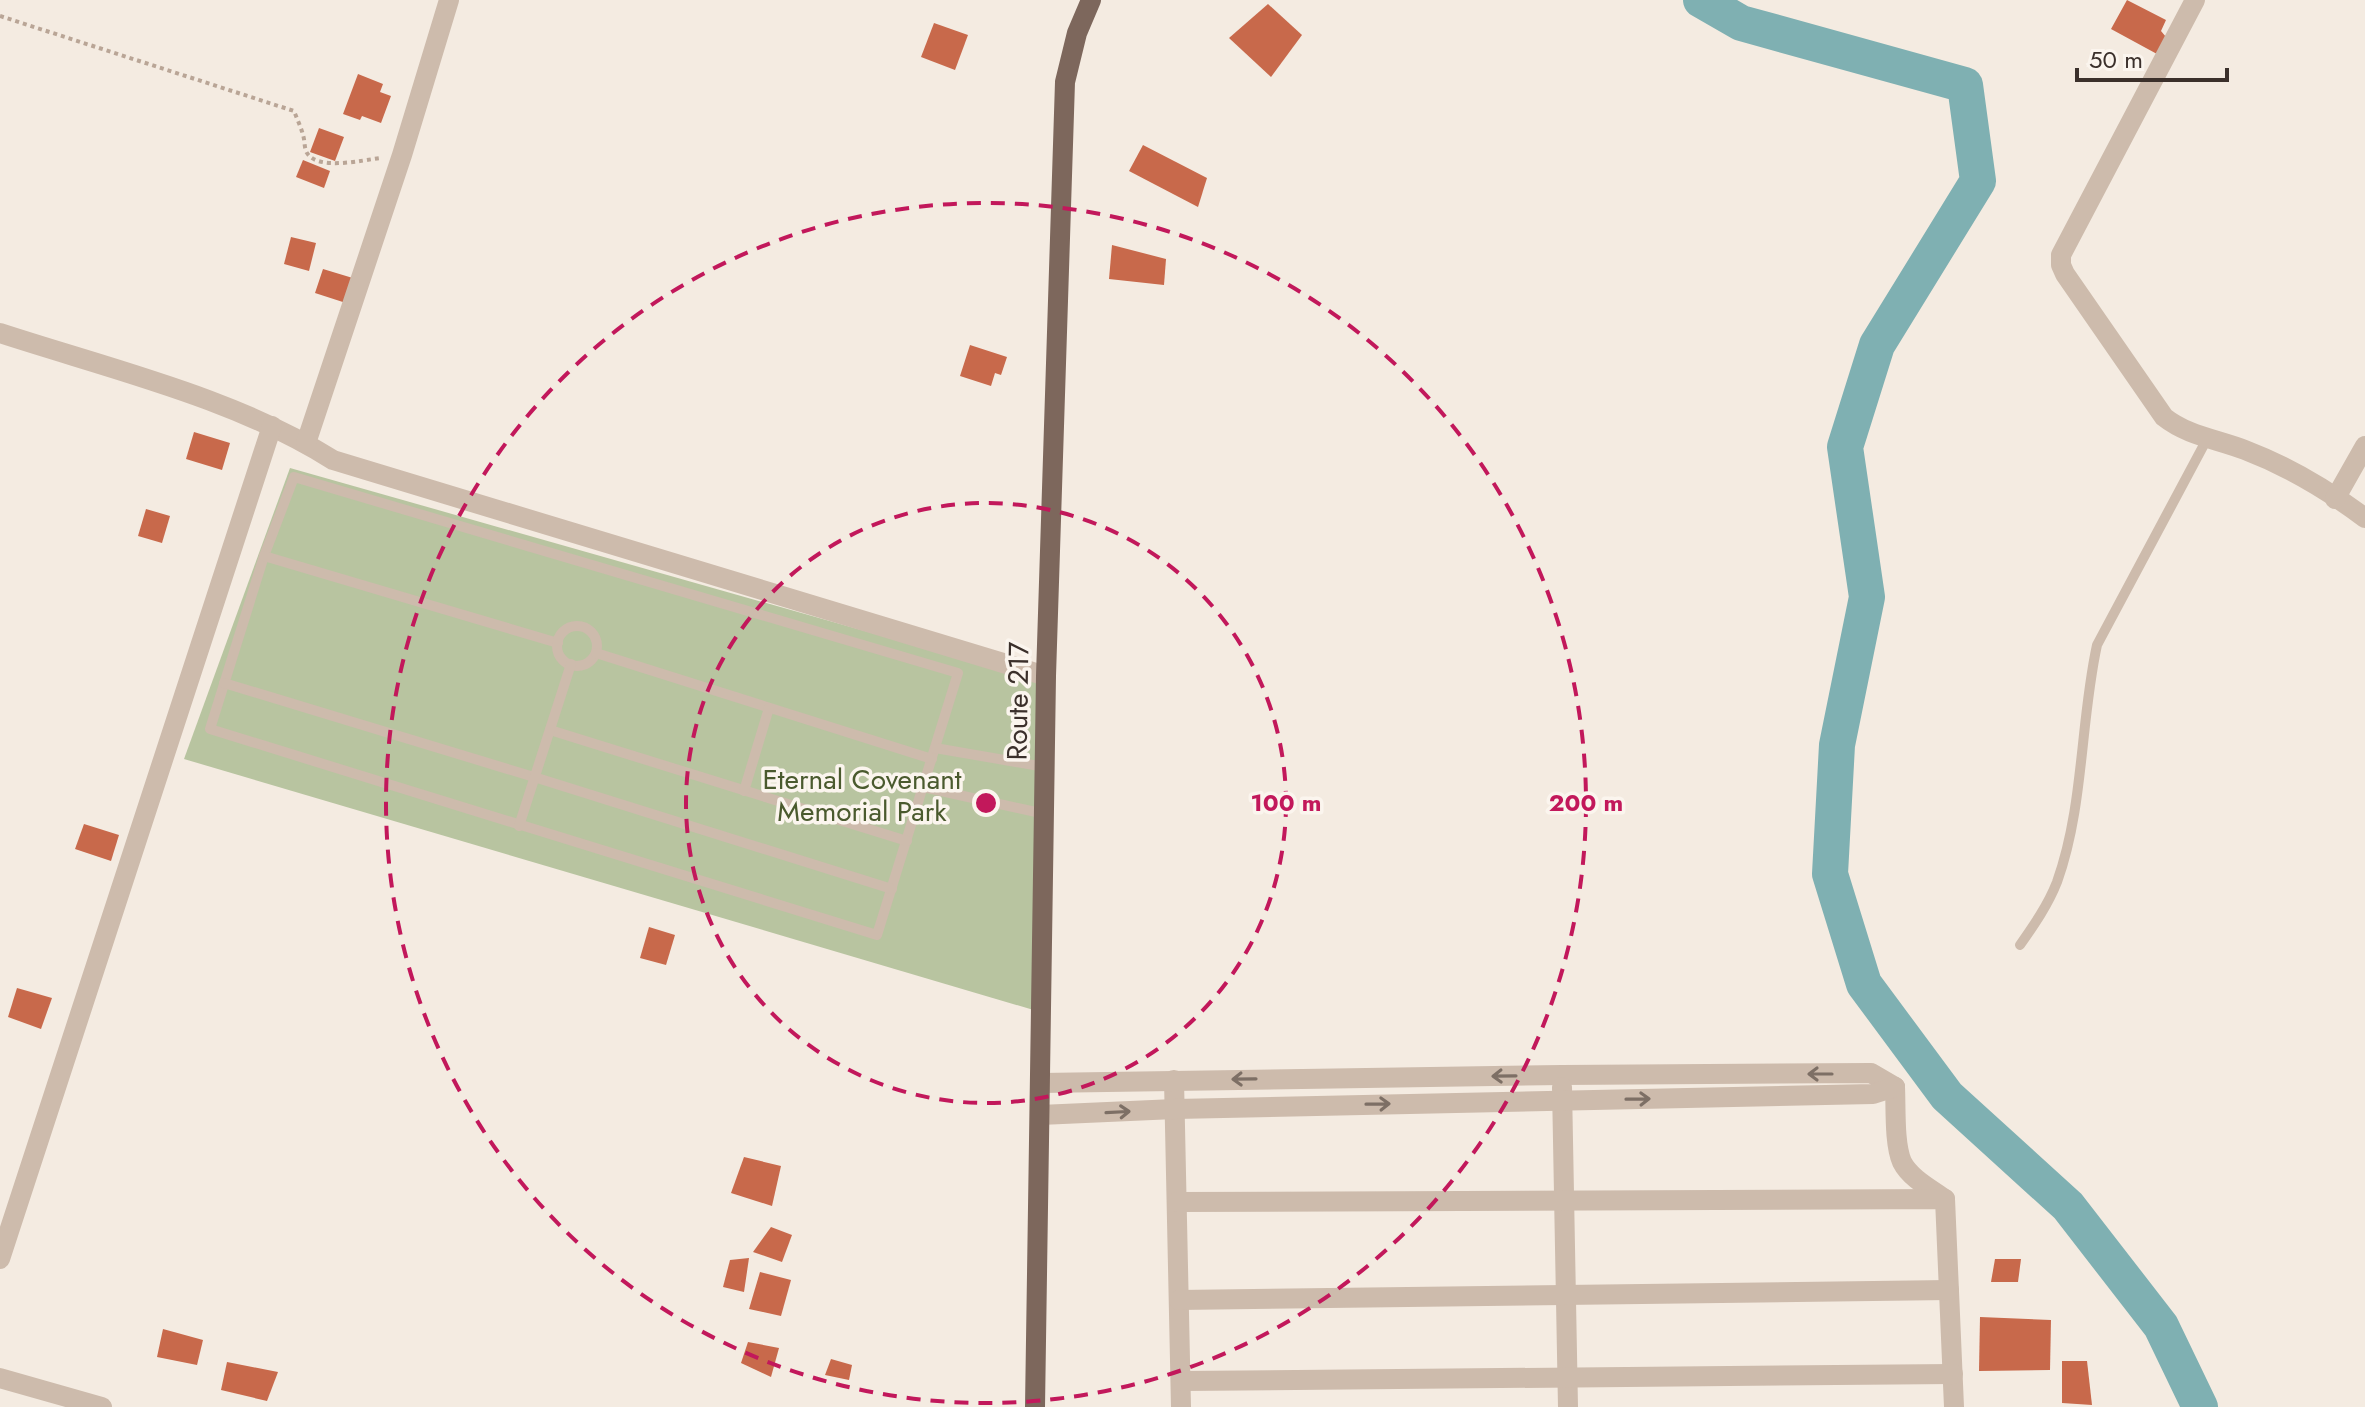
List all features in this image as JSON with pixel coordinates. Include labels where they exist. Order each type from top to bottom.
[{"type":"main road","name":"Route 217","points":[[1035,1407],[1046,676],[1065,82],[1077,33],[1091,0]]},
{"type":"street","points":[[306,443],[402,155],[449,0]]},
{"type":"street","points":[[2195,0],[2099,179],[2061,255],[2061,265],[2164,417],[2176,427],[2244,450],[2292,471],[2365,518]]},
{"type":"street","points":[[0,333],[172,389],[272,426],[348,465],[1046,676]]},
{"type":"street","points":[[0,1259],[272,426]]},
{"type":"street","points":[[2335,499],[2365,446]]},
{"type":"street","points":[[1041,1083],[1871,1073],[1895,1087]]},
{"type":"street","points":[[1562,1075],[1568,1407]]},
{"type":"street","points":[[1174,1080],[1181,1407]]},
{"type":"street","points":[[1040,1115],[1175,1109],[1873,1094],[1895,1087]]},
{"type":"street","points":[[1895,1087],[1899,1153],[1903,1164],[1945,1199]]},
{"type":"street","points":[[1177,1202],[1945,1199]]},
{"type":"street","points":[[1945,1199],[1954,1407]]},
{"type":"street","points":[[1179,1300],[1949,1290]]},
{"type":"street","points":[[1181,1381],[1953,1374]]},
{"type":"street","points":[[0,1378],[102,1407]]},
{"type":"lane","points":[[2020,945],[2044,910],[2067,849],[2090,675],[2097,645],[2207,439]]},
{"type":"lane","points":[[294,477],[958,673],[877,935],[210,729],[224,683],[264,556],[294,477]]},
{"type":"lane","points":[[264,556],[558,643]]},
{"type":"lane","points":[[581,626],[594,635],[596,653],[587,663],[571,664],[559,653],[558,643],[562,633],[581,626]]},
{"type":"lane","points":[[596,653],[769,708],[933,753],[1045,767]]},
{"type":"lane","points":[[519,826],[571,664]]},
{"type":"lane","points":[[224,683],[892,889]]},
{"type":"lane","points":[[744,791],[769,708]]},
{"type":"lane","points":[[550,730],[907,841]]},
{"type":"lane","points":[[923,787],[1045,814]]},
{"type":"path","points":[[0,16],[294,111],[306,151],[310,157],[320,161],[332,164],[402,155]]},
{"type":"green space","name":"Eternal Covenant Memorial Park","points":[[290,468],[1041,681],[1037,1011],[184,759]]},
{"type":"building","points":[[2127,0],[2166,20],[2161,31],[2166,37],[2157,54],[2111,29]]},
{"type":"building","points":[[1268,4],[1302,35],[1271,77],[1229,38]]},
{"type":"building","points":[[934,23],[968,35],[955,70],[921,57]]},
{"type":"building","points":[[358,74],[383,84],[380,92],[391,96],[381,123],[362,116],[360,120],[343,114]]},
{"type":"building","points":[[319,128],[344,137],[335,161],[310,152]]},
{"type":"building","points":[[1143,145],[1207,178],[1198,207],[1129,171]]},
{"type":"building","points":[[303,160],[330,171],[324,188],[296,177]]},
{"type":"building","points":[[291,237],[316,243],[309,271],[284,264]]},
{"type":"building","points":[[1112,245],[1166,259],[1164,285],[1109,279]]},
{"type":"building","points":[[323,269],[356,279],[349,304],[315,293]]},
{"type":"building","points":[[970,345],[1007,357],[1001,375],[995,373],[991,386],[960,376]]},
{"type":"building","points":[[194,432],[230,443],[222,470],[186,459]]},
{"type":"building","points":[[146,509],[170,516],[162,543],[138,536]]},
{"type":"building","points":[[84,824],[119,835],[111,861],[75,849]]},
{"type":"building","points":[[649,927],[675,935],[666,965],[640,958]]},
{"type":"building","points":[[17,988],[52,998],[41,1029],[8,1017]]},
{"type":"building","points":[[744,1157],[781,1166],[772,1206],[731,1193]]},
{"type":"building","points":[[771,1227],[792,1235],[782,1262],[753,1252]]},
{"type":"building","points":[[749,1258],[744,1292],[723,1287],[730,1260]]},
{"type":"building","points":[[1995,1259],[2021,1259],[2018,1282],[1991,1282]]},
{"type":"building","points":[[760,1272],[791,1280],[781,1316],[749,1309]]},
{"type":"building","points":[[1980,1317],[2051,1320],[2050,1370],[1979,1371]]},
{"type":"building","points":[[163,1329],[203,1340],[197,1365],[157,1357]]},
{"type":"building","points":[[748,1342],[779,1348],[771,1377],[741,1363]]},
{"type":"building","points":[[831,1359],[852,1365],[849,1380],[825,1375]]},
{"type":"building","points":[[2062,1361],[2087,1361],[2092,1405],[2062,1403]]},
{"type":"building","points":[[227,1362],[278,1372],[267,1401],[221,1390]]},
{"type":"waterway","points":[[1701,0],[1741,23],[1965,85],[1978,181],[1877,345],[1845,447],[1867,597],[1837,745],[1830,874],[1864,984],[1947,1096],[2068,1206],[2161,1326],[2200,1407]]}]
